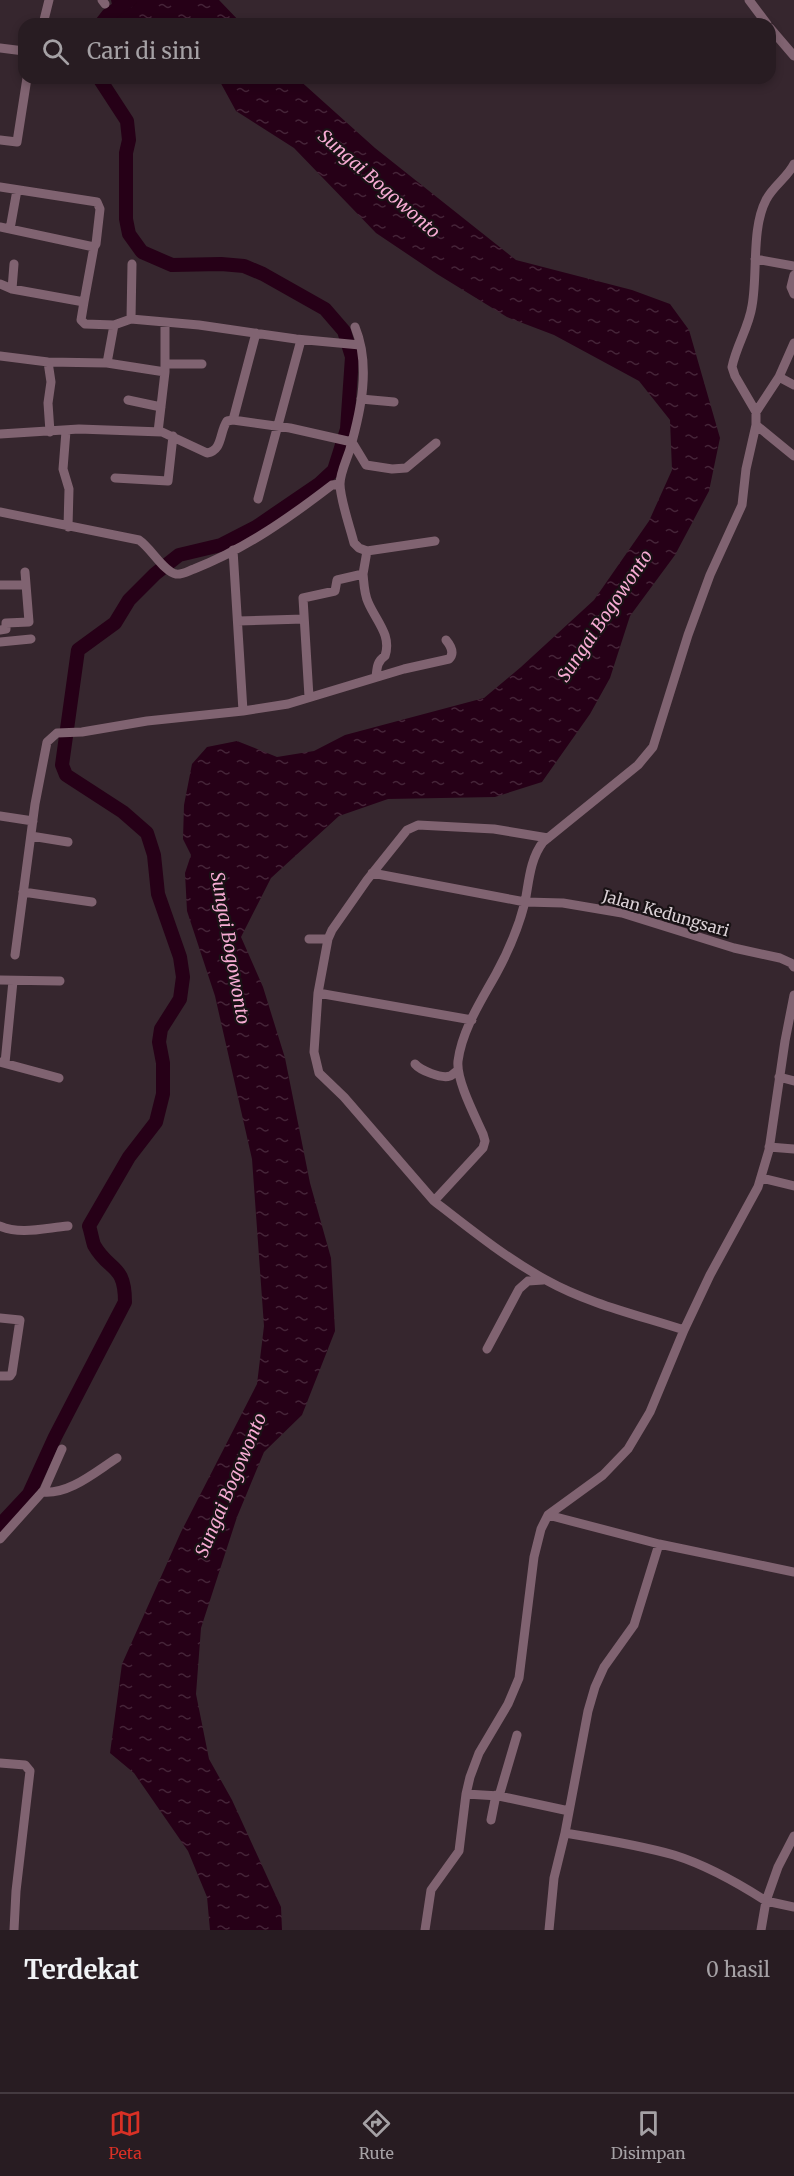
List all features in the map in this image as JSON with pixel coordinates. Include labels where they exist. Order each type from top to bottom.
[{"type":"street","points":[[44,18],[49,0]]},
{"type":"street","points":[[748,0],[762,18]]},
{"type":"street","points":[[776,35],[794,56]]},
{"type":"street","points":[[0,48],[18,50]]},
{"type":"street","points":[[0,140],[17,142],[26,84]]},
{"type":"street","points":[[434,1201],[483,1148],[485,1141],[458,1070],[460,1052],[480,1000],[496,974],[509,945],[525,902],[527,884],[536,851],[548,838],[638,765],[652,747],[688,634],[710,575],[742,505],[746,469],[756,425],[756,412],[732,367],[752,307],[761,212],[766,200],[794,164]]},
{"type":"street","points":[[0,187],[97,202],[100,209],[81,320],[85,324],[114,325],[131,319],[360,345]]},
{"type":"street","points":[[10,229],[17,190]]},
{"type":"street","points":[[0,227],[94,247]]},
{"type":"street","points":[[755,259],[794,266]]},
{"type":"street","points":[[12,290],[14,264]]},
{"type":"street","points":[[131,319],[132,264]]},
{"type":"street","points":[[794,275],[791,290],[794,294]]},
{"type":"street","points":[[0,284],[12,290],[84,302]]},
{"type":"street","points":[[159,432],[165,368],[165,322]]},
{"type":"street","points":[[107,363],[114,325]]},
{"type":"street","points":[[355,327],[363,363],[361,399],[340,484],[354,543],[359,548],[367,550],[435,541]]},
{"type":"street","points":[[233,420],[256,333]]},
{"type":"street","points":[[258,499],[301,339]]},
{"type":"street","points":[[756,412],[779,377],[794,342]]},
{"type":"street","points":[[0,356],[48,362],[107,363],[165,368],[202,364]]},
{"type":"street","points":[[48,362],[51,381],[48,403],[50,432]]},
{"type":"street","points":[[779,377],[794,385]]},
{"type":"street","points":[[361,399],[394,402]]},
{"type":"street","points":[[128,400],[161,407]]},
{"type":"street","points":[[0,434],[103,430],[159,432],[173,436],[207,453],[214,452],[219,447],[227,421],[233,420],[350,442],[366,465],[392,470],[406,468],[436,443]]},
{"type":"street","points":[[756,425],[794,456]]},
{"type":"street","points":[[66,431],[63,469],[69,489],[68,527]]},
{"type":"street","points":[[115,478],[168,481],[173,436]]},
{"type":"street","points":[[0,512],[139,540],[149,546],[171,572],[182,573],[216,560],[278,526],[332,486],[340,484]]},
{"type":"street","points":[[233,550],[243,711]]},
{"type":"street","points":[[367,550],[363,573],[368,602],[383,628],[388,645],[385,656],[378,664],[376,677]]},
{"type":"street","points":[[0,630],[6,629],[6,623],[28,622],[25,572]]},
{"type":"street","points":[[309,697],[303,598],[335,591],[337,580],[363,573]]},
{"type":"street","points":[[0,585],[26,585]]},
{"type":"street","points":[[238,621],[304,619]]},
{"type":"street","points":[[0,642],[31,639]]},
{"type":"street","points":[[15,955],[33,821],[47,742],[52,736],[62,732],[288,704],[376,677],[449,659],[452,653],[446,640]]},
{"type":"street","points":[[0,816],[33,821]]},
{"type":"street","points":[[548,838],[494,829],[418,825],[407,830],[348,906],[328,939],[318,993],[314,1052],[319,1073],[344,1097],[434,1201],[505,1256],[548,1281],[628,1314],[684,1330]]},
{"type":"street","points":[[31,836],[68,842]]},
{"type":"street","name":"Jalan Kedungsari","points":[[372,873],[525,902],[563,903],[622,913],[734,948],[780,958],[794,967]]},
{"type":"street","points":[[24,892],[92,902]]},
{"type":"street","points":[[309,939],[328,939]]},
{"type":"street","points":[[0,980],[60,981]]},
{"type":"street","points":[[13,981],[3,1062],[59,1078]]},
{"type":"street","points":[[318,993],[472,1020]]},
{"type":"street","points":[[424,1930],[431,1890],[459,1851],[466,1794],[478,1753],[517,1685],[534,1557],[541,1529],[548,1515],[603,1475],[628,1449],[650,1412],[710,1275],[762,1178],[794,995]]},
{"type":"street","points":[[415,1064],[421,1069],[447,1077],[458,1070]]},
{"type":"street","points":[[779,1077],[794,1081]]},
{"type":"street","points":[[769,1147],[794,1149]]},
{"type":"street","points":[[762,1178],[794,1186]]},
{"type":"street","points":[[0,1226],[19,1231],[68,1226]]},
{"type":"street","points":[[487,1349],[512,1300],[523,1284],[534,1279],[548,1281]]},
{"type":"street","points":[[0,1318],[20,1320],[12,1372],[10,1376],[0,1376]]},
{"type":"street","points":[[0,1539],[42,1492],[62,1449]]},
{"type":"street","points":[[42,1492],[55,1493],[65,1490],[117,1458]]},
{"type":"street","points":[[548,1515],[659,1544],[794,1572]]},
{"type":"street","points":[[549,1930],[554,1878],[565,1833],[588,1711],[604,1667],[634,1625],[659,1544]]},
{"type":"street","points":[[491,1820],[517,1735]]},
{"type":"street","points":[[0,1763],[25,1765],[30,1771],[16,1891],[15,1930]]},
{"type":"street","points":[[466,1794],[497,1796],[569,1811]]},
{"type":"street","points":[[565,1833],[676,1856],[707,1869],[766,1900],[794,1907]]},
{"type":"street","points":[[761,1930],[766,1900],[778,1867],[794,1836]]},
{"type":"water","points":[[111,0],[219,0],[236,18],[115,18]]},
{"type":"water","name":"Sungai Bogowonto","points":[[221,84],[304,84],[375,148],[516,260],[632,290],[670,304],[689,330],[720,438],[709,491],[675,555],[630,616],[610,678],[590,714],[542,782],[495,797],[388,799],[339,816],[271,878],[241,937],[263,987],[285,1058],[310,1183],[331,1258],[335,1331],[302,1415],[264,1452],[237,1517],[201,1628],[196,1694],[209,1759],[232,1800],[281,1907],[282,1930],[210,1930],[207,1897],[188,1851],[134,1773],[110,1753],[122,1664],[181,1532],[257,1384],[264,1326],[252,1159],[215,996],[187,911],[185,873],[191,855],[183,839],[184,805],[192,764],[207,747],[237,741],[277,757],[314,751],[345,735],[484,698],[594,600],[649,521],[672,470],[670,420],[639,381],[554,335],[507,317],[437,274],[376,233],[294,148],[236,111]]},
{"type":"waterway","points":[[106,18],[130,0]]},
{"type":"waterway","points":[[0,1525],[29,1494],[55,1437],[125,1302],[122,1280],[94,1245],[89,1226],[129,1157],[156,1122],[163,1094],[163,1063],[159,1042],[161,1029],[180,999],[183,977],[180,957],[158,894],[154,855],[147,833],[123,812],[66,775],[62,765],[78,650],[115,623],[129,600],[155,574],[179,555],[221,545],[256,527],[319,484],[334,470],[347,429],[352,357],[344,331],[325,309],[263,274],[244,266],[172,265],[142,252],[129,234],[126,219],[126,153],[129,140],[127,121],[103,84]]}]
